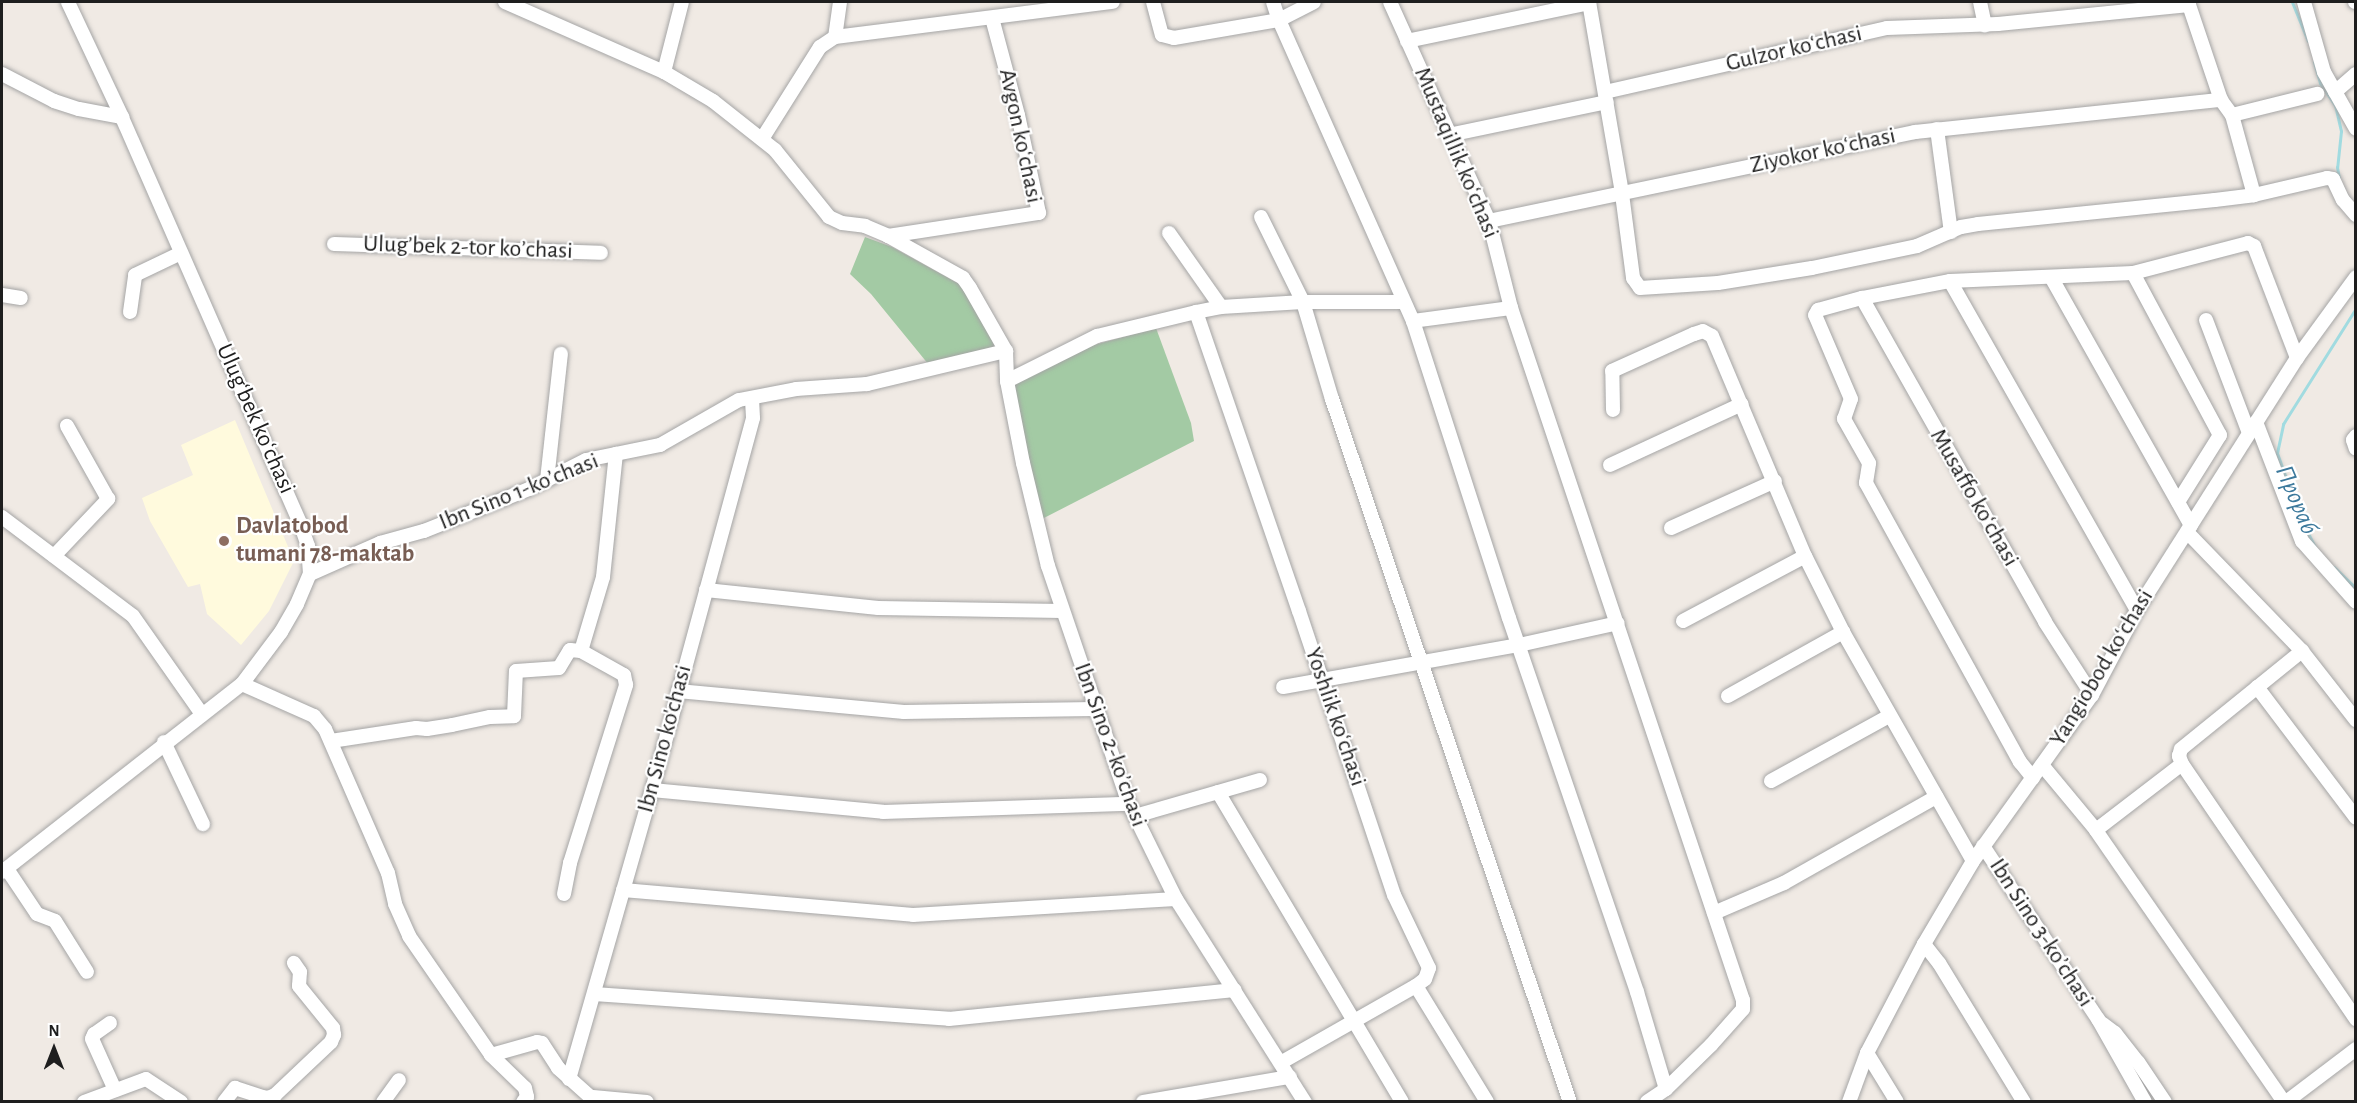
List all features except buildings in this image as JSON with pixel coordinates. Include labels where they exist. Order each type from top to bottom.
[{"type":"street","name":"Ulugʻbek koʻchasi","points":[[4,871],[164,742],[242,684],[281,632],[310,574],[308,546],[300,523],[122,117],[68,2]]},
{"type":"street","points":[[507,2],[664,72],[713,100],[775,150],[829,217],[842,223],[865,226],[888,236],[963,278],[1006,351]]},
{"type":"street","points":[[664,72],[682,2]]},
{"type":"street","points":[[835,37],[840,2]]},
{"type":"street","points":[[762,139],[820,47],[835,37],[1113,2]]},
{"type":"street","points":[[1153,2],[1162,35],[1173,38],[1279,20],[1314,2]]},
{"type":"street","points":[[1273,2],[1413,321],[1519,645],[1637,992],[1666,1089]]},
{"type":"street","name":"Mustaqillik koʻchasi","points":[[1390,2],[1489,220],[1511,308]]},
{"type":"street","points":[[1407,41],[1589,2],[1622,194],[1632,278],[1640,288],[1718,283],[1812,268],[1917,246],[1978,224],[2254,195],[2327,178],[2333,179],[2343,200],[2355,215]]},
{"type":"street","points":[[1980,2],[1985,25]]},
{"type":"street","points":[[2304,2],[2324,72],[2355,129]]},
{"type":"street","points":[[2188,3],[2221,100],[2232,115],[2254,195]]},
{"type":"street","name":"Gulzor koʻchasi","points":[[1449,135],[1887,28],[1985,25],[2188,3]]},
{"type":"street","name":"Avgon koʻchasi","points":[[888,236],[1039,213],[1018,115],[992,18]]},
{"type":"street","points":[[2,74],[54,101],[79,109],[122,117]]},
{"type":"street","points":[[2335,92],[2355,74]]},
{"type":"street","points":[[2232,115],[2317,94]]},
{"type":"street","name":"Ziyokor koʻchasi","points":[[1489,220],[1936,129],[2221,100]]},
{"type":"street","points":[[1936,129],[1951,232]]},
{"type":"street","points":[[1261,217],[1303,302],[1332,399],[1570,1101]]},
{"type":"street","points":[[1169,233],[1221,307]]},
{"type":"street","points":[[2032,778],[2020,762],[1866,483],[1869,464],[1844,419],[1851,399],[1815,315],[1818,310],[1862,298],[1950,281],[2133,273],[2248,243],[2254,246],[2297,357]]},
{"type":"street","name":"Ulugʼbek 2-tor koʼchasi","points":[[334,244],[601,253]]},
{"type":"street","points":[[130,312],[135,275],[182,253]]},
{"type":"street","points":[[2133,273],[2219,429],[2241,447]]},
{"type":"street","points":[[2051,277],[2178,502],[2189,528],[2302,651],[2355,720]]},
{"type":"street","name":"Yangiobod koʻchasi","points":[[1850,1101],[1867,1053],[1924,944],[1973,861],[2092,695],[2137,610],[2297,357],[2351,295],[2355,277]]},
{"type":"street","points":[[1950,281],[2137,610]]},
{"type":"street","points":[[2,295],[21,298]]},
{"type":"street","name":"Musaffo koʻchasi","points":[[1862,298],[2039,612],[2092,695]]},
{"type":"street","points":[[1007,381],[1097,336],[1221,307],[1303,302],[1404,302]]},
{"type":"street","points":[[1413,321],[1511,308],[1743,1000],[1743,1008],[1666,1089],[1647,1101]]},
{"type":"street","name":"Yoshlik koʻchasi","points":[[1196,312],[1394,895],[1429,968],[1425,979],[1416,986]]},
{"type":"street","points":[[2206,320],[2302,541],[2355,602]]},
{"type":"street","points":[[1613,410],[1612,371],[1702,331],[1712,336],[1805,556],[1843,632],[1973,861]]},
{"type":"street","name":"Ibn Sino 2-koʼchasi","points":[[1006,351],[1007,381],[1027,483],[1048,566],[1095,709],[1132,810],[1176,899],[1305,1101]]},
{"type":"street","name":"Ibn Sino 1-koʼchasi","points":[[310,574],[380,543],[424,531],[547,480],[586,460],[660,445],[731,403],[796,389],[867,384],[1006,351]]},
{"type":"street","points":[[547,480],[561,354]]},
{"type":"street","name":"Ibn Sino ko'chasi","points":[[569,1079],[652,790],[753,418],[752,398]]},
{"type":"street","points":[[1610,465],[1742,404]]},
{"type":"street","points":[[54,556],[108,499],[67,426]]},
{"type":"street","points":[[2178,502],[2217,442],[2219,429]]},
{"type":"street","points":[[2355,436],[2355,449]]},
{"type":"street","points":[[581,651],[603,577],[616,454]]},
{"type":"street","points":[[1671,528],[1775,481]]},
{"type":"street","points":[[2,517],[133,616],[202,714]]},
{"type":"street","points":[[1683,621],[1805,556]]},
{"type":"street","points":[[706,590],[878,608],[1062,611]]},
{"type":"street","points":[[1283,687],[1421,664],[1618,623]]},
{"type":"street","points":[[1728,696],[1843,632]]},
{"type":"street","points":[[331,741],[416,728],[444,727],[490,717],[514,716],[516,671],[559,668],[570,650],[581,651],[624,675],[626,685],[570,863],[564,894]]},
{"type":"street","points":[[2302,651],[2181,749],[2179,756],[2182,764],[2355,1019]]},
{"type":"street","points":[[242,684],[314,716],[331,741],[388,873],[400,921],[491,1055],[525,1088],[527,1097],[523,1101]]},
{"type":"street","points":[[2257,687],[2355,818]]},
{"type":"street","points":[[678,692],[904,712],[1095,709]]},
{"type":"street","points":[[1771,781],[1890,716]]},
{"type":"street","points":[[164,742],[203,824]]},
{"type":"street","points":[[2096,830],[2182,764]]},
{"type":"street","points":[[2042,765],[2096,830],[2285,1101],[2355,1049]]},
{"type":"street","points":[[652,790],[883,812],[1132,810],[1218,792],[1260,780]]},
{"type":"street","points":[[1218,792],[1356,1020],[1402,1101]]},
{"type":"street","points":[[1714,913],[1784,883],[1936,797]]},
{"type":"street","name":"Ibn Sino 3-koʼchasi","points":[[1983,846],[2098,1019],[2145,1101]]},
{"type":"street","points":[[4,871],[37,914],[55,921],[87,972]]},
{"type":"street","points":[[623,890],[913,915],[1176,899]]},
{"type":"street","points":[[1924,944],[1939,963],[2024,1101]]},
{"type":"street","points":[[224,1101],[235,1088],[262,1097],[268,1098],[274,1095],[331,1042],[334,1035],[333,1028],[299,986],[300,972],[294,963]]},
{"type":"street","points":[[1282,1062],[1416,986],[1487,1101]]},
{"type":"street","points":[[594,994],[949,1019],[1235,990]]},
{"type":"street","name":"Ibn Sino 3-koʼchasi","points":[[2098,1019],[2115,1033],[2165,1101]]},
{"type":"street","points":[[110,1023],[94,1034],[92,1039],[115,1090]]},
{"type":"street","points":[[491,1055],[537,1042],[542,1043],[558,1068],[594,1100],[647,1101]]},
{"type":"street","points":[[1867,1053],[1897,1101]]},
{"type":"street","points":[[1143,1101],[1290,1077]]},
{"type":"street","points":[[84,1101],[146,1079],[182,1101]]},
{"type":"street","points":[[383,1101],[399,1080]]},
{"type":"shaded area","name":"Davlatobod tumani 78-maktab","points":[[235,420],[294,561],[269,611],[241,645],[207,614],[200,584],[188,587],[150,521],[142,498],[193,475],[181,445]]},
{"type":"green space","points":[[865,237],[892,247],[963,286],[969,293],[996,349],[929,365],[871,294],[850,274]]},
{"type":"green space","points":[[1156,328],[1191,423],[1194,441],[1042,519],[1013,385],[1094,345]]},
{"type":"waterway","name":"Прораб","points":[[2292,2],[2308,41]]},
{"type":"waterway","name":"Прораб","points":[[2314,62],[2320,83],[2335,105],[2341,131],[2337,167],[2339,178]]},
{"type":"waterway","name":"Прораб","points":[[2315,547],[2301,520],[2277,453],[2283,424],[2356,308]]},
{"type":"waterway","name":"Прораб","points":[[2334,567],[2356,588]]},
{"type":"place","name":"Davlatobod tumani 78-maktab","points":[[224,541]]}]
